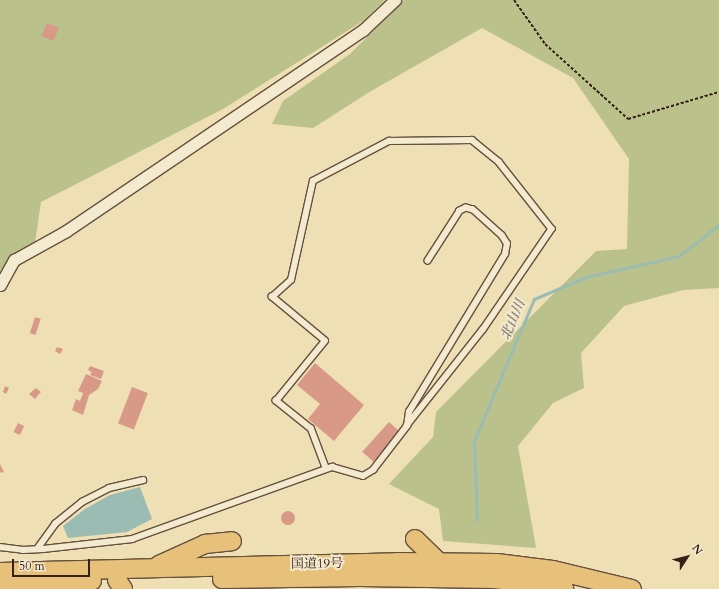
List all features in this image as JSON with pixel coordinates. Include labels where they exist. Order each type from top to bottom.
[{"type":"highway","points":[[415,539],[440,562]]},
{"type":"highway","points":[[152,568],[205,544],[232,541]]},
{"type":"highway","name":"国道19号","points":[[0,572],[440,562],[497,563],[553,570],[632,589]]},
{"type":"highway","name":"国道19号","points":[[0,585],[382,583],[495,579],[564,589]]},
{"type":"street","points":[[0,285],[14,260],[66,231],[350,39],[395,0]]},
{"type":"lane","points":[[0,547],[37,549],[132,540],[332,467],[363,476],[373,470],[483,330],[552,229],[499,162],[472,140],[389,141],[313,181],[292,280],[272,297],[325,341],[276,401],[311,429],[326,469]]},
{"type":"lane","points":[[407,426],[409,412],[506,254],[507,244],[502,236],[473,210],[466,208],[460,211],[428,261]]},
{"type":"lane","points":[[37,549],[54,524],[82,502],[109,488],[143,480]]},
{"type":"path","points":[[514,0],[545,44],[628,119],[719,92]]},
{"type":"green space","points":[[0,0],[385,0],[363,21],[223,109],[41,202],[35,243],[16,255],[0,271]]},
{"type":"green space","points":[[404,0],[719,0],[719,288],[683,290],[624,306],[581,353],[584,388],[553,403],[518,446],[536,548],[443,541],[439,509],[389,484],[433,437],[436,412],[596,251],[627,249],[629,159],[573,78],[482,28],[371,91],[313,128],[272,124],[283,101],[350,54]]},
{"type":"water","points":[[140,487],[152,519],[127,532],[68,538],[63,526],[85,509],[110,495]]},
{"type":"building","points":[[47,23],[59,28],[53,41],[42,36]]},
{"type":"building","points":[[35,317],[41,319],[35,335],[30,333]]},
{"type":"building","points":[[57,347],[63,349],[60,354],[55,351]]},
{"type":"building","points":[[315,363],[364,405],[334,441],[308,419],[320,404],[297,385]]},
{"type":"building","points":[[90,366],[104,371],[101,379],[90,375],[92,372],[88,370]]},
{"type":"building","points":[[86,374],[102,381],[98,389],[89,395],[83,415],[72,410],[76,399],[80,401],[83,393],[78,391]]},
{"type":"building","points":[[5,386],[9,388],[6,394],[3,392]]},
{"type":"building","points":[[132,387],[148,393],[134,430],[118,423]]},
{"type":"building","points":[[36,388],[41,392],[35,399],[29,394]]},
{"type":"building","points":[[389,422],[400,432],[373,462],[362,452]]},
{"type":"building","points":[[18,423],[24,426],[20,435],[13,432]]},
{"type":"building","points":[[0,464],[4,472],[1,473],[0,471]]},
{"type":"building","points":[[288,511],[293,513],[295,518],[293,523],[288,525],[283,523],[281,518],[283,513]]},
{"type":"waterway","name":"北山川","points":[[477,520],[474,441],[534,299],[586,277],[679,256],[719,225]]}]
